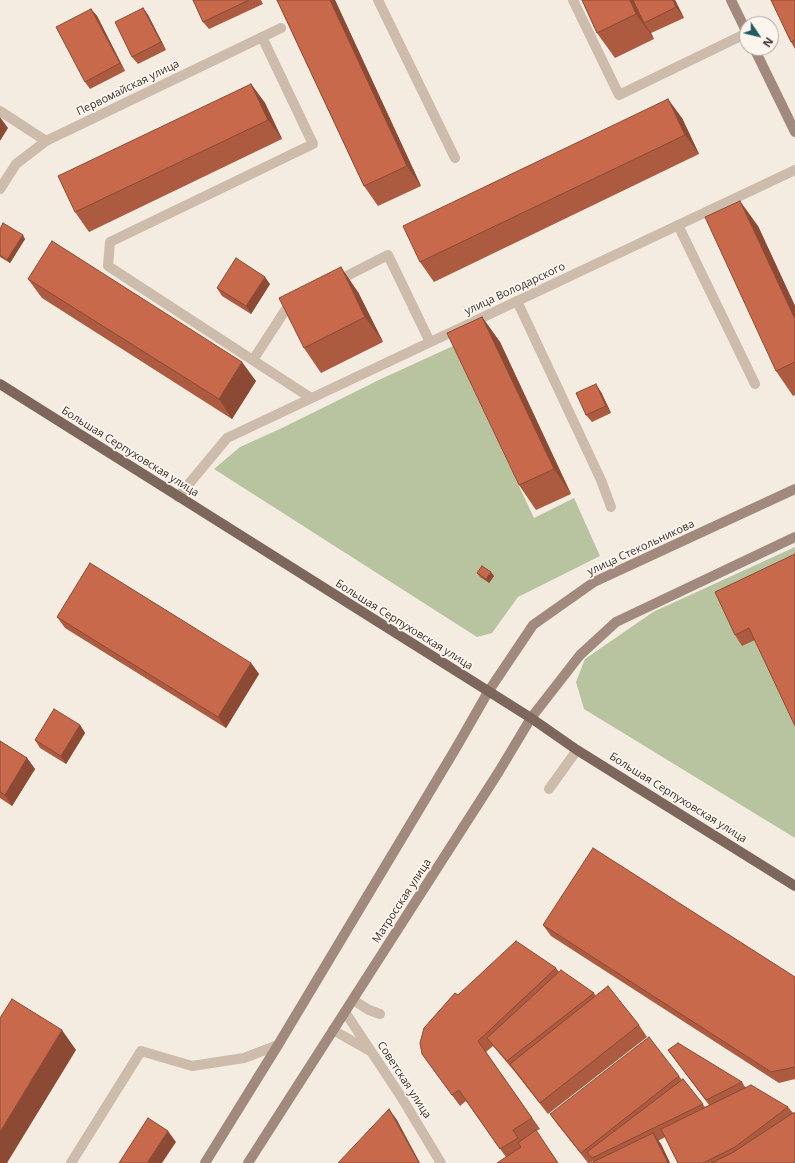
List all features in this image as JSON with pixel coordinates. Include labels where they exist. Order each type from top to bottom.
[{"type":"main road","points":[[731,0],[739,16]]},
{"type":"main road","points":[[758,56],[795,132]]},
{"type":"main road","name":"Большая Серпуховская улица","points":[[0,384],[795,886]]},
{"type":"main road","name":"улица Стекольникова","points":[[488,692],[533,625],[594,582],[795,489]]},
{"type":"main road","name":"Матросская улица","points":[[248,1163],[498,773],[531,718],[580,655],[616,622],[795,537]]},
{"type":"main road","points":[[205,1163],[278,1045],[488,692]]},
{"type":"street","points":[[378,0],[455,158]]},
{"type":"street","points":[[573,0],[619,95],[739,37]]},
{"type":"street","name":"Первомайская улица","points":[[0,189],[16,164],[46,141],[281,28]]},
{"type":"street","points":[[262,37],[313,144],[110,242],[108,266],[311,398]]},
{"type":"street","points":[[0,111],[46,141]]},
{"type":"street","name":"улица Володарского","points":[[178,497],[227,438],[795,170]]},
{"type":"street","points":[[678,225],[755,384]]},
{"type":"street","points":[[328,286],[388,255],[430,342]]},
{"type":"street","points":[[253,360],[288,306],[301,299]]},
{"type":"street","points":[[517,301],[601,480],[612,507]]},
{"type":"street","points":[[549,789],[578,750]]},
{"type":"street","points":[[353,1000],[369,1010],[380,1014]]},
{"type":"street","name":"Советская улица","points":[[345,1012],[400,1095],[441,1163]]},
{"type":"street","points":[[333,1030],[370,1051]]},
{"type":"street","points":[[71,1163],[141,1051],[192,1066],[244,1058],[278,1045]]},
{"type":"green space","points":[[453,346],[534,518],[574,498],[600,556],[518,597],[492,633],[477,637],[214,469],[240,447]]},
{"type":"green space","points":[[795,547],[795,838],[584,709],[576,682],[585,659],[653,612]]},
{"type":"building","points":[[193,0],[249,0],[203,22]]},
{"type":"building","points":[[277,0],[330,0],[407,166],[364,186]]},
{"type":"building","points":[[582,0],[630,0],[636,14],[597,33]]},
{"type":"building","points":[[633,0],[673,0],[676,7],[644,23]]},
{"type":"building","points":[[771,0],[795,0],[795,40],[791,42]]},
{"type":"building","points":[[143,8],[161,42],[132,57],[115,22]]},
{"type":"building","points":[[91,9],[120,63],[85,82],[56,27]]},
{"type":"building","points":[[251,84],[268,120],[75,212],[58,176]]},
{"type":"building","points":[[668,99],[685,135],[420,262],[403,226]]},
{"type":"building","points":[[740,201],[795,319],[795,362],[776,371],[705,217]]},
{"type":"building","points":[[3,223],[23,235],[7,260],[0,255],[0,229]]},
{"type":"building","points":[[52,241],[242,362],[219,399],[28,279]]},
{"type":"building","points":[[236,258],[265,277],[246,306],[217,288]]},
{"type":"building","points":[[341,267],[365,317],[304,348],[279,298]]},
{"type":"building","points":[[482,317],[554,469],[519,485],[447,333]]},
{"type":"building","points":[[596,384],[606,406],[586,415],[576,393]]},
{"type":"building","points":[[795,554],[795,726],[749,628],[735,635],[715,592]]},
{"type":"building","points":[[90,563],[251,663],[218,717],[57,617]]},
{"type":"building","points":[[482,566],[491,572],[486,579],[477,573]]},
{"type":"building","points":[[54,709],[80,725],[61,756],[35,740]]},
{"type":"building","points":[[0,741],[27,758],[5,795],[0,792]]},
{"type":"building","points":[[593,848],[795,977],[795,1067],[771,1072],[543,925]]},
{"type":"building","points":[[516,941],[556,968],[478,1041],[532,1118],[513,1130],[518,1138],[500,1149],[459,1090],[452,1095],[422,1054],[420,1043],[424,1028],[455,993],[458,995]]},
{"type":"building","points":[[561,970],[594,993],[507,1061],[487,1038]]},
{"type":"building","points":[[608,986],[639,1025],[540,1103],[510,1064]]},
{"type":"building","points":[[12,999],[62,1030],[0,1132],[0,1018]]},
{"type":"building","points":[[649,1037],[679,1076],[581,1153],[550,1114]]},
{"type":"building","points":[[678,1043],[742,1082],[706,1100],[668,1050]]},
{"type":"building","points":[[683,1079],[703,1104],[592,1158],[587,1152]]},
{"type":"building","points":[[751,1085],[788,1107],[735,1147],[703,1163],[678,1163],[661,1129]]},
{"type":"building","points":[[389,1109],[419,1163],[338,1163]]},
{"type":"building","points":[[795,1113],[795,1163],[711,1163],[732,1153]]},
{"type":"building","points":[[148,1118],[168,1131],[147,1163],[119,1163]]},
{"type":"building","points":[[536,1130],[558,1163],[497,1163],[521,1147],[518,1143]]},
{"type":"building","points":[[653,1133],[668,1163],[591,1163]]}]
